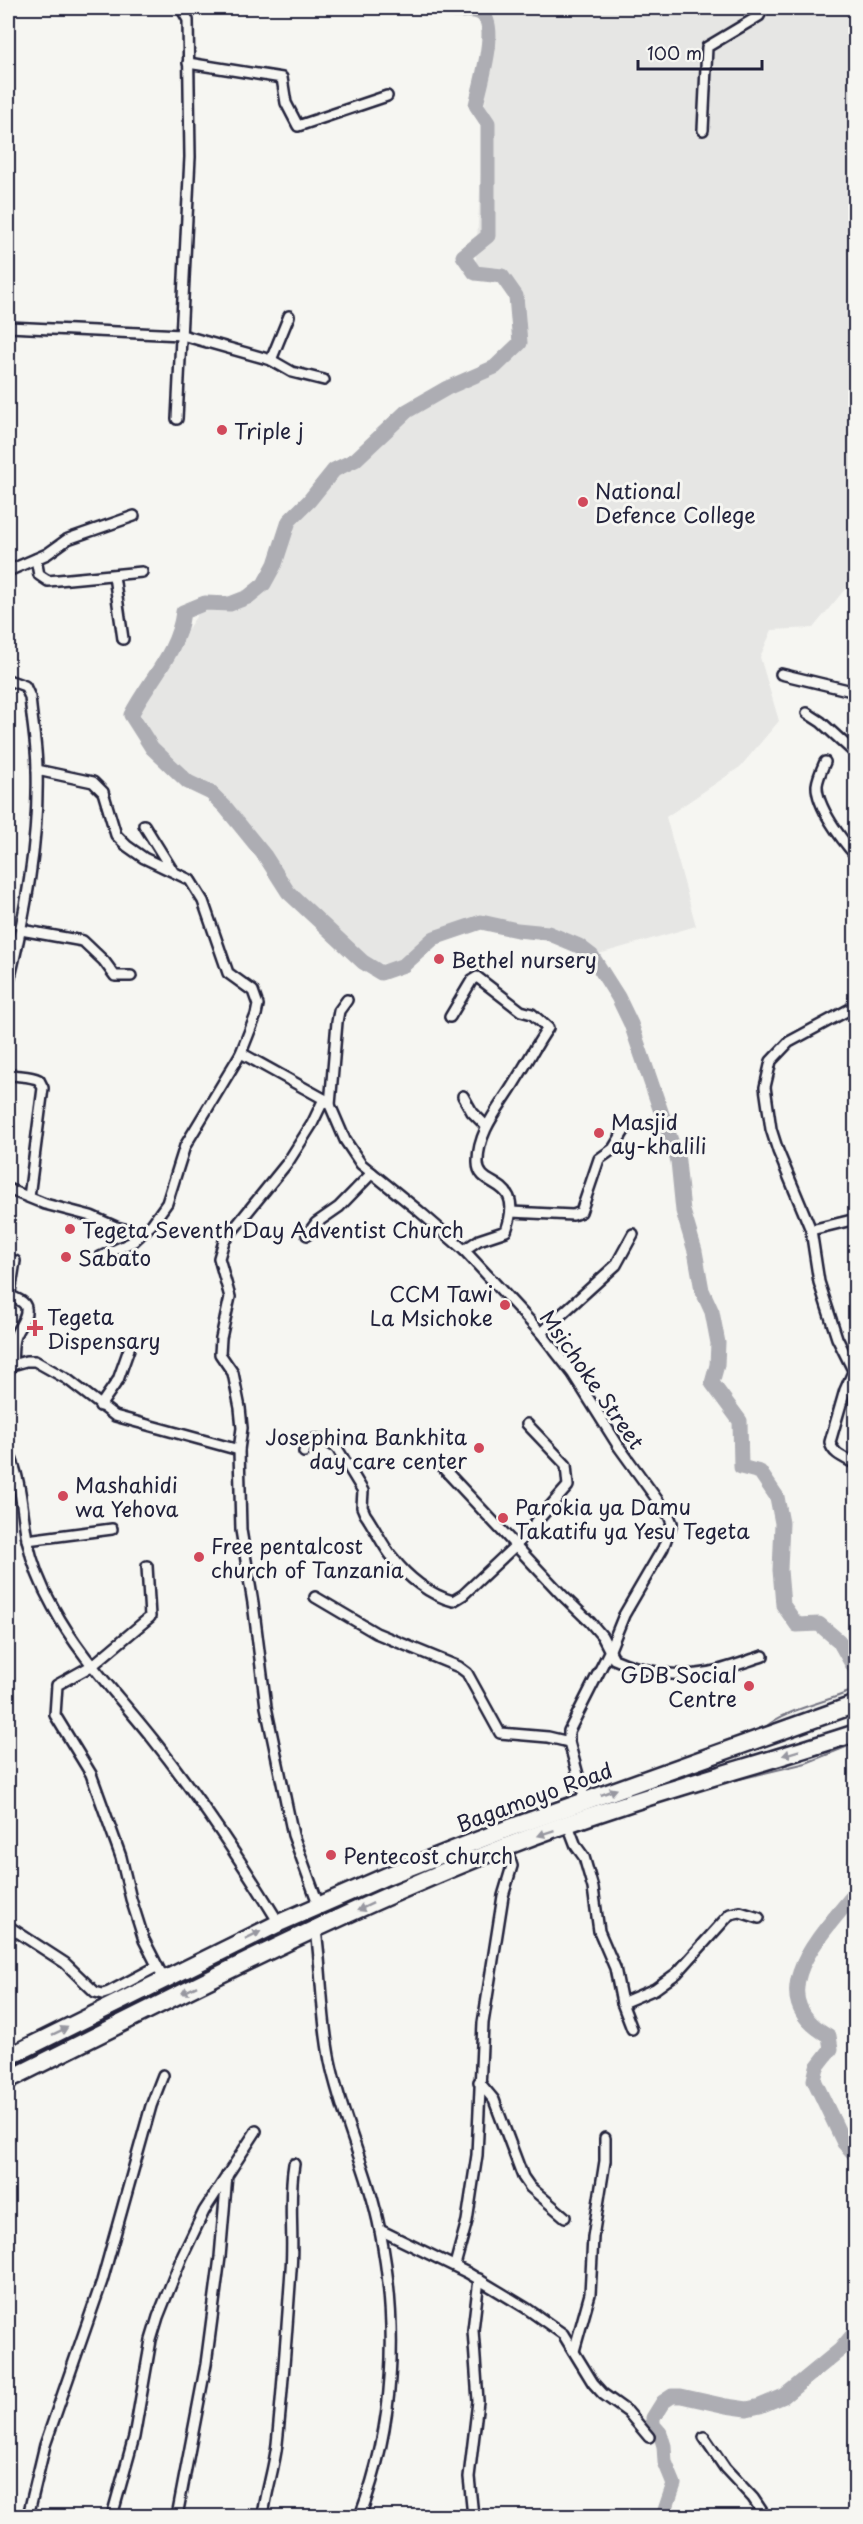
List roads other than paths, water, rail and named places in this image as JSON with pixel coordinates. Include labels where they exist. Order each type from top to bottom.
[{"type":"highway","name":"Bagamoyo Road","points":[[8,2057],[160,1973],[443,1854],[585,1800],[855,1704]]},
{"type":"highway","name":"Bagamoyo Road","points":[[8,2080],[392,1894],[506,1847],[851,1734]]},
{"type":"street","points":[[177,419],[190,157],[188,20],[181,8]]},
{"type":"street","points":[[703,130],[707,47],[759,16],[763,8]]},
{"type":"street","points":[[188,63],[282,78],[286,103],[298,126],[387,96]]},
{"type":"street","points":[[271,360],[290,316]]},
{"type":"street","points":[[8,327],[182,335],[271,360],[292,372],[324,380]]},
{"type":"street","points":[[8,572],[47,554],[68,539],[134,516]]},
{"type":"street","points":[[36,559],[39,575],[48,581],[142,572]]},
{"type":"street","points":[[114,576],[123,639]]},
{"type":"street","points":[[781,674],[855,692]]},
{"type":"street","points":[[8,680],[25,686],[30,697],[37,770],[32,864],[21,930],[8,985]]},
{"type":"street","points":[[807,713],[821,722],[855,754]]},
{"type":"street","points":[[825,762],[817,784],[819,798],[844,842],[855,856]]},
{"type":"street","points":[[37,770],[93,782],[103,792],[116,835],[144,858],[190,880],[203,901],[228,973],[253,991],[256,997],[256,1015],[241,1053],[185,1146],[167,1203],[134,1241],[100,1257]]},
{"type":"street","points":[[144,825],[172,870]]},
{"type":"street","points":[[21,930],[82,940],[98,954],[116,976],[130,976]]},
{"type":"street","points":[[450,1017],[472,980],[477,977],[521,1011],[532,1014],[548,1028],[486,1126],[478,1164],[485,1177],[508,1195],[513,1205],[506,1231],[479,1240],[464,1250]]},
{"type":"street","points":[[855,995],[854,1009],[789,1042],[771,1061],[765,1087],[771,1129],[811,1230],[819,1282],[837,1338],[854,1374],[845,1390],[830,1442],[831,1448],[836,1453],[855,1464]]},
{"type":"street","points":[[319,1906],[292,1835],[266,1707],[241,1530],[239,1450],[242,1428],[237,1388],[233,1373],[220,1354],[222,1331],[230,1297],[229,1288],[219,1264],[224,1241],[288,1162],[327,1102],[339,1011],[347,1000]]},
{"type":"street","points":[[241,1053],[327,1102]]},
{"type":"street","points":[[8,1074],[32,1077],[39,1080],[43,1088],[30,1197]]},
{"type":"street","points":[[463,1095],[472,1112],[486,1126]]},
{"type":"street","name":"Msichoke Street","points":[[327,1102],[353,1156],[464,1250],[541,1333],[573,1374],[619,1447],[666,1510],[672,1523],[663,1548],[624,1615],[609,1652],[573,1722],[569,1731],[569,1742]]},
{"type":"street","points":[[511,1212],[573,1215],[581,1212],[599,1159],[613,1149],[627,1126]]},
{"type":"street","points":[[307,1235],[316,1223],[339,1207],[372,1173]]},
{"type":"street","points":[[8,1189],[45,1204],[142,1233]]},
{"type":"street","points":[[811,1230],[855,1218]]},
{"type":"street","points":[[541,1333],[616,1265],[633,1234]]},
{"type":"street","points":[[10,1369],[14,1339],[25,1316],[26,1307],[10,1293],[15,1261]]},
{"type":"street","points":[[100,1406],[118,1380],[129,1349]]},
{"type":"street","points":[[10,1369],[26,1361],[35,1361],[60,1374],[115,1416],[130,1422],[239,1450]]},
{"type":"street","points":[[304,1452],[307,1445],[315,1439],[325,1440],[338,1448],[363,1491],[361,1501],[365,1514],[393,1558],[423,1586],[439,1597],[453,1601],[463,1595],[516,1545],[568,1486],[566,1465],[527,1424]]},
{"type":"street","points":[[9,1457],[22,1494],[27,1540],[37,1576],[53,1608],[70,1637],[180,1775],[218,1828],[279,1923]]},
{"type":"street","points":[[444,1469],[590,1622],[602,1636],[614,1659],[660,1672],[690,1675],[707,1673],[763,1656]]},
{"type":"street","points":[[27,1540],[112,1529]]},
{"type":"street","points":[[8,1926],[65,1963],[95,1992],[104,1994],[160,1973],[134,1911],[121,1857],[91,1774],[55,1715],[57,1685],[93,1665],[135,1629],[149,1621],[147,1566]]},
{"type":"street","points":[[315,1597],[400,1644],[429,1653],[459,1667],[467,1673],[500,1733],[548,1737],[569,1742],[590,1818]]},
{"type":"street","points":[[568,1825],[576,1846],[584,1857],[593,1888],[599,1930],[615,1968],[622,2003],[632,2029]]},
{"type":"street","points":[[455,2265],[465,2233],[474,2177],[483,2023],[503,1896],[512,1866],[506,1847]]},
{"type":"street","points":[[622,2003],[655,1989],[677,1973],[730,1914],[740,1912],[759,1918]]},
{"type":"street","points":[[316,1930],[323,2021],[330,2062],[380,2230],[392,2335],[392,2375],[384,2428],[360,2517]]},
{"type":"street","points":[[28,2517],[45,2445],[102,2282],[146,2124],[163,2075]]},
{"type":"street","points":[[479,2082],[494,2100],[523,2177],[530,2187],[565,2217]]},
{"type":"street","points":[[112,2517],[134,2438],[158,2317],[189,2242],[213,2196],[256,2132]]},
{"type":"street","points":[[574,2351],[590,2294],[593,2237],[605,2161],[605,2138]]},
{"type":"street","points":[[263,2517],[273,2472],[282,2386],[293,2224],[290,2187],[294,2164]]},
{"type":"street","points":[[177,2517],[206,2364],[227,2175]]},
{"type":"street","points":[[380,2230],[455,2265],[526,2307],[563,2334],[593,2383],[603,2394],[628,2412],[649,2437]]},
{"type":"street","points":[[473,2517],[469,2477],[478,2401],[473,2330],[479,2279]]},
{"type":"street","points":[[704,2437],[725,2468],[753,2498],[765,2517]]},
{"type":"waterway","points":[[446,8],[455,11],[478,12],[487,21],[489,43],[476,105],[488,123],[488,236],[463,256],[475,273],[502,276],[516,296],[520,343],[495,367],[447,388],[407,411],[355,460],[334,470],[289,521],[275,564],[264,584],[248,597],[230,604],[205,603],[183,612],[180,627],[169,653],[131,715],[152,748],[188,782],[211,793],[226,808],[265,856],[288,892],[363,962],[381,973],[404,965],[434,938],[481,922],[517,930],[548,933],[579,946],[592,956],[618,997],[631,1024],[678,1161],[683,1211],[695,1251],[702,1290],[712,1312],[718,1343],[717,1365],[712,1383],[740,1421],[741,1467],[760,1472],[777,1497],[782,1523],[780,1570],[783,1605],[797,1625],[819,1624],[839,1641],[856,1671]]},
{"type":"waterway","points":[[766,1727],[795,1711],[856,1689]]},
{"type":"waterway","points":[[715,1785],[806,1763],[856,1743]]},
{"type":"waterway","points":[[856,1892],[814,1945],[803,1964],[797,1984],[798,2002],[808,2020],[829,2036],[831,2049],[817,2067],[814,2080],[844,2143],[856,2156]]},
{"type":"waterway","points":[[663,2516],[674,2484],[665,2462],[660,2433],[653,2425],[653,2418],[663,2402],[672,2396],[681,2396],[747,2409],[760,2406],[784,2396],[840,2350],[856,2331]]},
{"type":"place","name":"Triple j","points":[[222,430]]},
{"type":"place","name":"National Defence College","points":[[583,502]]},
{"type":"place","name":"Bethel nursery","points":[[439,959]]},
{"type":"place","name":"Masjid ay-khalili","points":[[599,1133]]},
{"type":"place","name":"Tegeta Seventh Day Adventist Church","points":[[70,1229]]},
{"type":"place","name":"Sabato","points":[[66,1257]]},
{"type":"place","name":"CCM Tawi La Msichoke","points":[[505,1305]]},
{"type":"place","name":"Tegeta Dispensary","points":[[35,1328]]},
{"type":"place","name":"Josephina Bankhita day care center","points":[[479,1448]]},
{"type":"place","name":"Mashahidi wa Yehova","points":[[63,1496]]},
{"type":"place","name":"Parokia ya Damu Takatifu ya Yesu Tegeta","points":[[503,1518]]},
{"type":"place","name":"Free pentalcost church of Tanzania","points":[[199,1557]]},
{"type":"place","name":"GDB Social Centre","points":[[749,1686]]},
{"type":"place","name":"Pentecost church","points":[[331,1855]]}]
